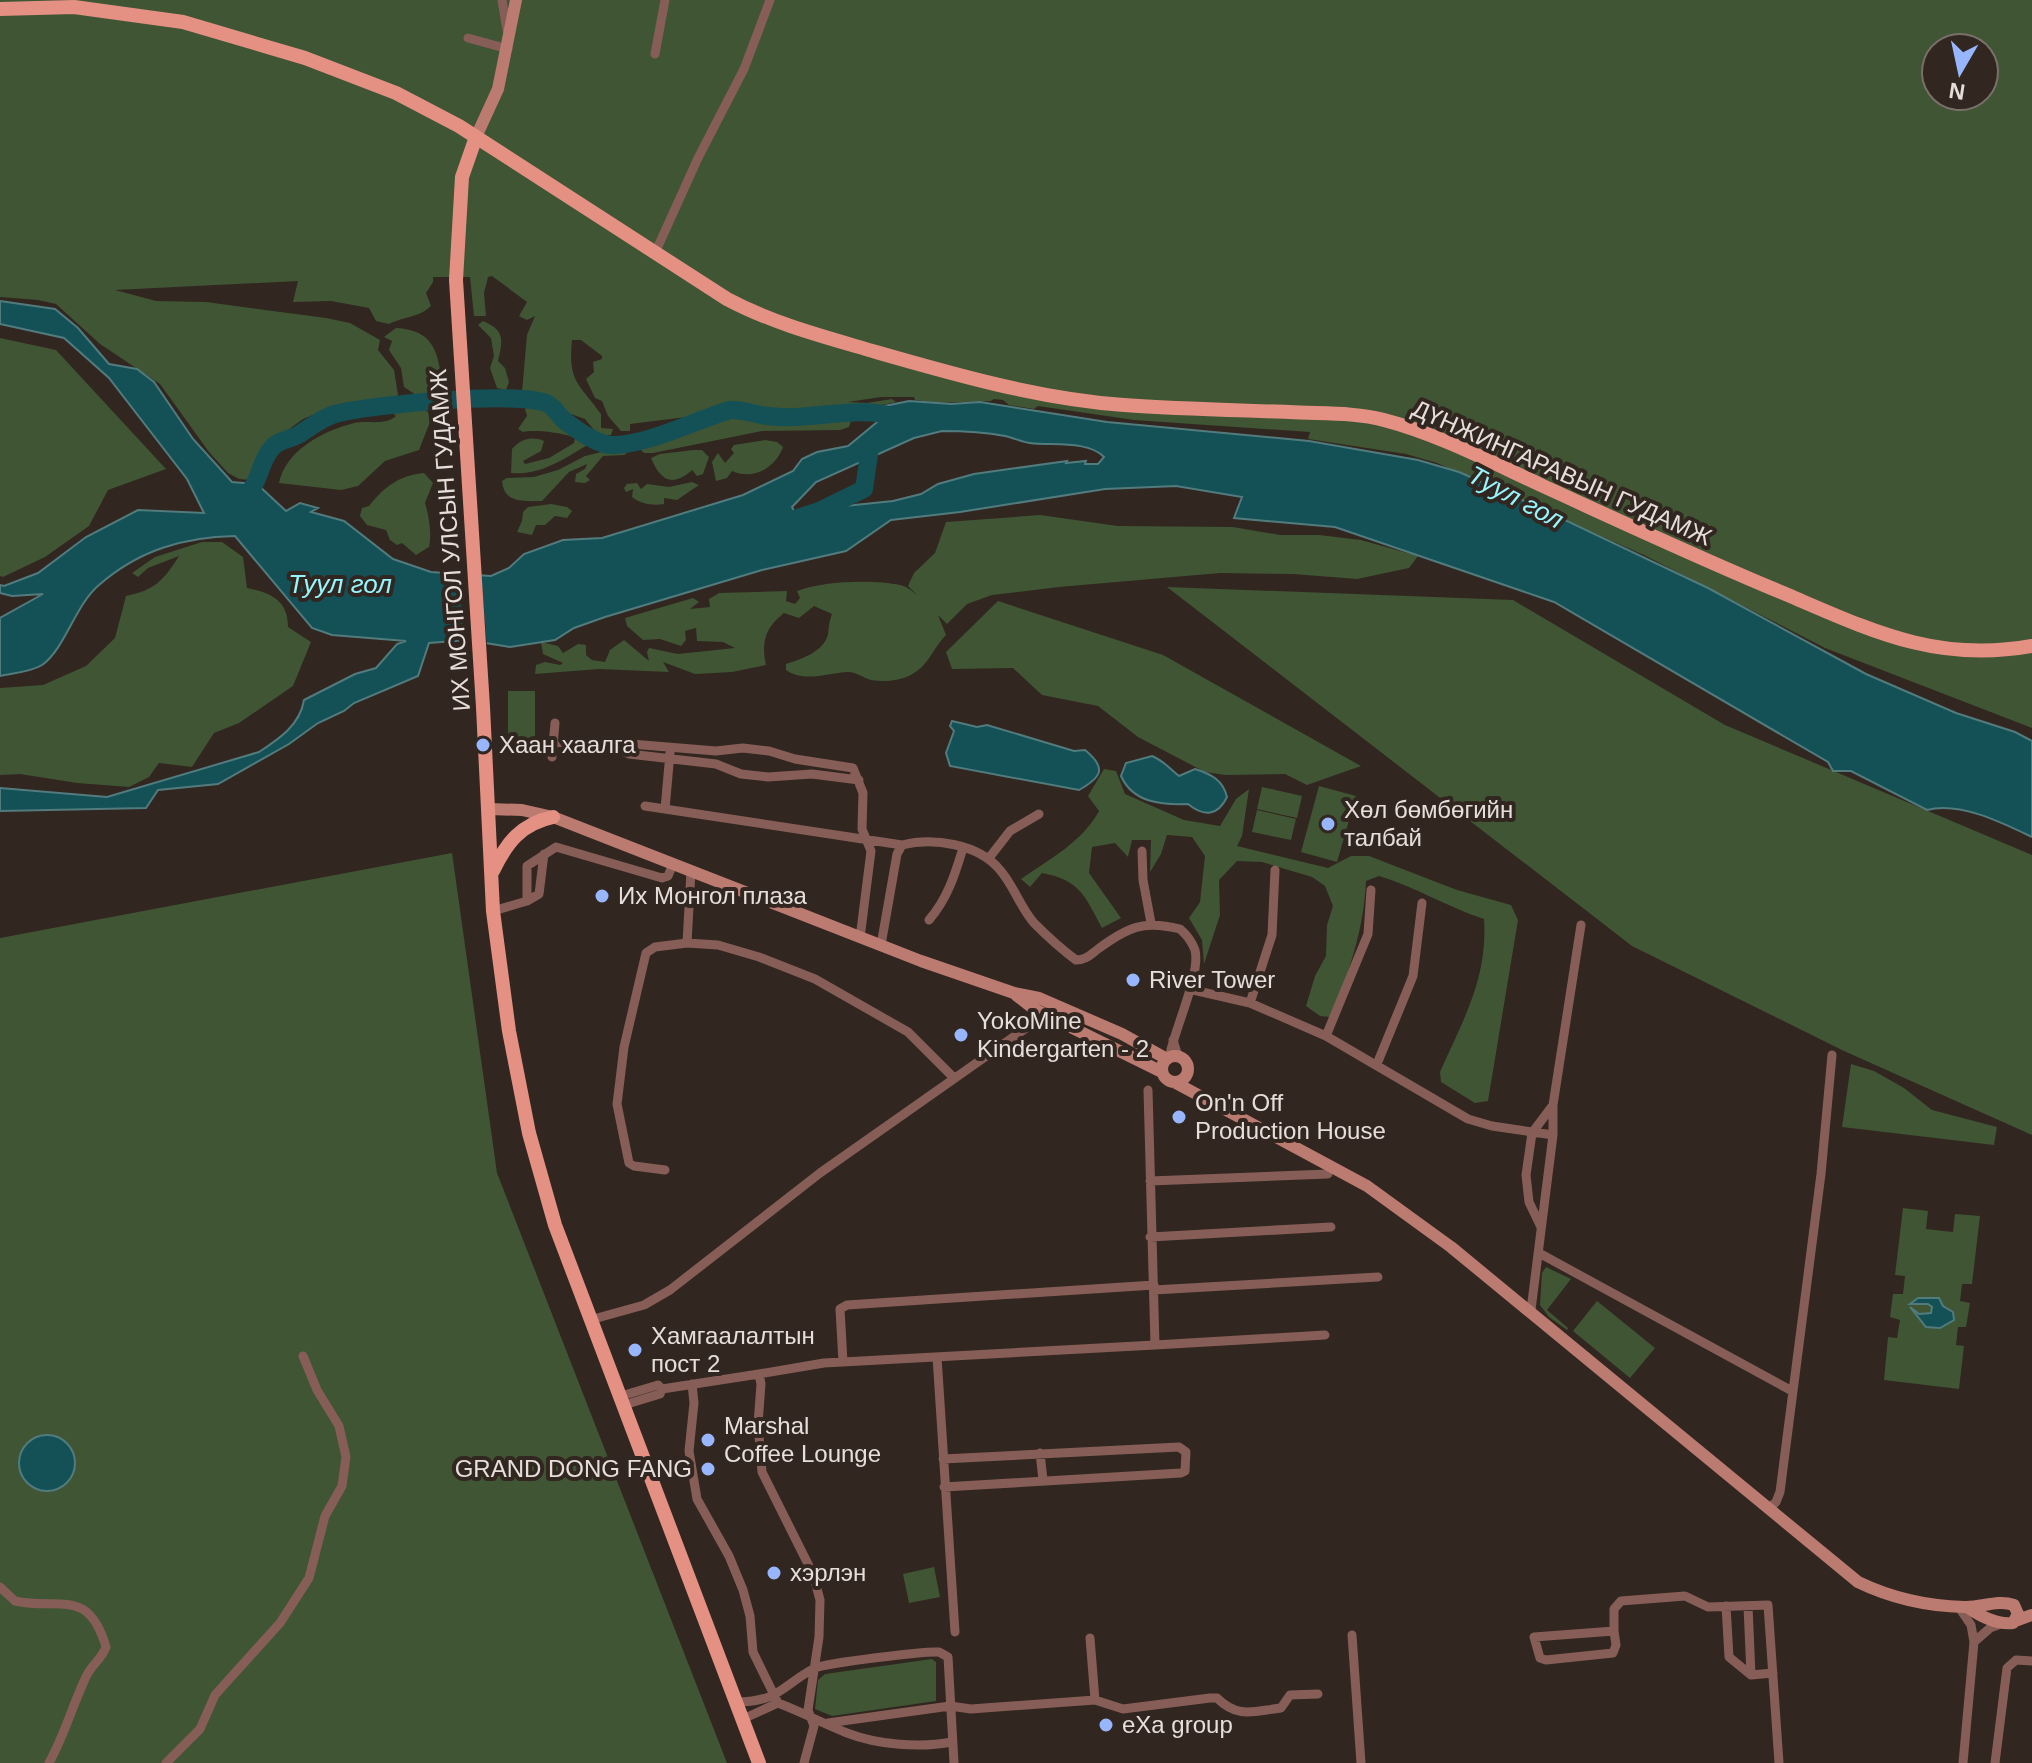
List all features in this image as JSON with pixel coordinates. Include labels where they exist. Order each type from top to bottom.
[{"type":"main road","points":[[0,9],[74,7],[122,11],[202,26],[305,58],[396,93],[435,111],[476,137]]},
{"type":"main road","name":"ДҮНЖИНГАРАВЫН ГУДАМЖ","points":[[476,137],[727,299],[772,320],[965,376],[1043,393],[1120,404],[1343,415],[1384,420],[1476,456],[1688,553],[1878,633],[1915,644],[1958,649],[1999,650],[2032,646]]},
{"type":"main road","name":"ИХ МОНГОЛ УЛСЫН ГУДАМЖ","points":[[476,137],[462,177],[457,303],[493,911],[506,1013],[529,1133],[555,1225],[759,1763]]},
{"type":"main road","points":[[491,875],[505,847],[516,834],[534,822],[553,817]]},
{"type":"street","points":[[502,0],[508,45]]},
{"type":"street","points":[[476,137],[498,89],[516,0]]},
{"type":"street","points":[[655,54],[665,0]]},
{"type":"street","points":[[655,253],[698,158],[744,69],[770,0]]},
{"type":"street","points":[[468,38],[508,45]]},
{"type":"street","points":[[552,757],[555,723]]},
{"type":"street","points":[[554,742],[618,748],[631,744],[716,751],[743,748],[850,766],[857,773],[863,793],[862,829],[871,851],[860,938]]},
{"type":"street","points":[[665,809],[671,747]]},
{"type":"street","points":[[618,748],[629,754],[716,764],[741,774],[768,777],[812,774],[859,780]]},
{"type":"street","points":[[645,806],[902,845],[919,841],[963,848],[989,858],[1002,871],[1032,921],[1076,960],[1087,958],[1120,933],[1151,923],[1180,929],[1192,943],[1196,960],[1173,1037],[1171,1058]]},
{"type":"street","points":[[489,809],[529,811],[553,817],[860,938],[1014,993],[1039,998],[1186,1063],[1186,1075],[1203,1099]]},
{"type":"street","points":[[989,858],[1010,831],[1039,814]]},
{"type":"street","points":[[881,945],[897,854],[902,845]]},
{"type":"street","points":[[527,901],[526,868],[544,854],[561,847],[664,878],[673,864]]},
{"type":"street","points":[[929,920],[941,906],[963,848]]},
{"type":"street","points":[[1142,851],[1143,880],[1151,923]]},
{"type":"street","points":[[493,911],[527,901],[539,894],[544,854]]},
{"type":"street","points":[[1250,1003],[1272,935],[1275,870]]},
{"type":"street","points":[[687,943],[691,871]]},
{"type":"street","points":[[1326,1036],[1368,934],[1371,890]]},
{"type":"street","points":[[1377,1064],[1413,976],[1422,903]]},
{"type":"street","points":[[1531,1310],[1553,1135],[1553,1105],[1581,925]]},
{"type":"street","points":[[665,1170],[629,1163],[617,1104],[624,1047],[646,953],[655,947],[687,943],[718,945],[815,979],[908,1032],[954,1078]]},
{"type":"street","points":[[1189,989],[1250,1003],[1326,1036],[1468,1119],[1553,1135]]},
{"type":"street","points":[[1014,993],[1034,1009],[1162,1072]]},
{"type":"street","points":[[590,1320],[644,1305],[670,1290],[820,1173],[1029,1026],[1034,1009]]},
{"type":"street","points":[[1768,1509],[1776,1502],[1780,1492],[1820,1188],[1832,1055]]},
{"type":"street","points":[[1171,1058],[1162,1064],[1166,1079],[1367,1186],[1451,1247],[1858,1582],[1882,1594],[1907,1601],[1983,1610],[2009,1622]]},
{"type":"street","points":[[1174,1082],[1186,1075]]},
{"type":"street","points":[[1148,1090],[1155,1345]]},
{"type":"street","points":[[1541,1227],[1529,1202],[1526,1176],[1532,1133],[1553,1105]]},
{"type":"street","points":[[1150,1181],[1328,1174]]},
{"type":"street","points":[[1150,1237],[1331,1227]]},
{"type":"street","points":[[1539,1253],[1792,1391]]},
{"type":"street","points":[[843,1362],[840,1309],[847,1305],[1378,1277]]},
{"type":"street","points":[[623,1401],[660,1394],[662,1389],[843,1362],[1325,1335]]},
{"type":"street","points":[[166,1763],[200,1729],[215,1695],[280,1623],[309,1578],[325,1516],[342,1486],[346,1457],[339,1426],[317,1390],[303,1356]]},
{"type":"street","points":[[937,1357],[955,1632]]},
{"type":"street","points":[[759,1374],[758,1424],[762,1472],[813,1574],[820,1600],[819,1637],[808,1715],[814,1726],[804,1763]]},
{"type":"street","points":[[692,1384],[694,1403],[689,1451],[697,1499],[729,1556],[743,1590],[750,1616],[753,1652],[777,1700]]},
{"type":"street","points":[[943,1459],[1179,1447],[1186,1452],[1185,1471],[1181,1473],[944,1487]]},
{"type":"street","points":[[1040,1453],[1043,1480]]},
{"type":"street","points":[[0,1587],[15,1601],[63,1602],[78,1607],[92,1616],[106,1647],[85,1678],[49,1763]]},
{"type":"street","points":[[1614,1631],[1534,1637],[1540,1658],[1546,1660],[1613,1653],[1616,1645],[1614,1609],[1621,1601],[1685,1596],[1708,1607],[1768,1605],[1779,1763]]},
{"type":"street","points":[[1983,1610],[2014,1605],[2032,1613]]},
{"type":"street","points":[[2009,1622],[2018,1611],[2014,1605]]},
{"type":"street","points":[[1726,1606],[1729,1657],[1751,1675],[1773,1673]]},
{"type":"street","points":[[1748,1606],[1751,1675]]},
{"type":"street","points":[[1962,1607],[1971,1625],[1974,1642],[1963,1763]]},
{"type":"street","points":[[1974,1642],[1990,1628],[2032,1613]]},
{"type":"street","points":[[1352,1635],[1361,1763]]},
{"type":"street","points":[[1090,1638],[1095,1700]]},
{"type":"street","points":[[743,1719],[777,1700],[812,1670],[939,1652],[948,1657],[954,1763]]},
{"type":"street","points":[[1995,1763],[2007,1668],[2016,1660],[2032,1661]]},
{"type":"street","points":[[828,1723],[950,1706],[971,1709],[1095,1700],[1123,1709],[1217,1698],[1228,1710],[1239,1712],[1281,1708],[1290,1695],[1318,1694]]},
{"type":"street","points":[[736,1702],[777,1700],[848,1734],[894,1743],[952,1742]]},
{"type":"green space","points":[[0,0],[2032,0],[2032,728],[1825,648],[1646,556],[1437,463],[1406,454],[1308,439],[1310,432],[1134,420],[1038,406],[1034,409],[994,399],[938,403],[915,400],[914,397],[881,397],[848,402],[892,399],[896,402],[858,410],[769,411],[735,406],[695,416],[630,424],[630,431],[621,431],[608,416],[602,401],[595,398],[586,379],[594,372],[593,362],[602,359],[602,356],[581,340],[572,340],[572,365],[576,381],[601,414],[601,428],[613,429],[611,435],[598,435],[585,419],[568,413],[543,397],[522,392],[527,335],[535,316],[527,320],[519,316],[527,302],[492,276],[488,277],[484,293],[486,316],[474,316],[470,277],[433,277],[426,293],[431,306],[421,313],[389,324],[376,321],[369,308],[331,301],[293,302],[298,281],[115,290],[156,301],[206,302],[326,318],[350,323],[380,340],[378,350],[394,370],[398,395],[394,399],[335,406],[303,419],[266,446],[251,480],[239,479],[228,473],[209,452],[160,384],[100,344],[56,304],[0,297]]},
{"type":"green space","points":[[483,321],[501,336],[498,361],[505,368],[509,382],[506,390],[497,388],[490,368],[494,356],[491,338],[478,325]]},
{"type":"green space","points":[[396,328],[419,333],[432,345],[442,383],[432,395],[416,395],[404,387],[401,368],[389,350],[392,341],[384,337]]},
{"type":"green space","points":[[0,338],[56,350],[166,469],[108,490],[89,526],[45,557],[3,577],[0,576]]},
{"type":"green space","points":[[528,406],[541,408],[589,444],[542,469],[511,473],[512,449],[523,441],[544,441],[541,451],[523,461],[525,464],[549,458],[574,443],[575,438],[564,435],[518,429],[527,416],[525,409]]},
{"type":"green space","points":[[396,407],[421,408],[428,412],[430,422],[419,450],[385,461],[358,486],[341,490],[279,483],[289,461],[318,437],[354,423],[392,419],[396,416],[389,410]]},
{"type":"green space","points":[[730,414],[773,423],[833,419],[851,421],[849,427],[840,430],[762,431],[653,453],[644,453],[639,448]]},
{"type":"green space","points":[[765,440],[777,442],[783,447],[770,466],[756,473],[732,471],[727,478],[716,481],[712,462],[718,453],[725,463],[734,453],[731,449],[734,445]]},
{"type":"green space","points":[[622,447],[630,451],[624,455],[603,456],[586,476],[590,480],[575,482],[576,474],[587,464],[569,472],[542,501],[516,500],[504,488],[502,481],[507,478],[534,477],[558,470],[585,456]]},
{"type":"green space","points":[[702,450],[709,457],[703,474],[697,476],[692,470],[678,479],[667,479],[658,472],[651,458],[660,454]]},
{"type":"green space","points":[[424,473],[433,483],[425,503],[430,542],[429,547],[416,555],[402,543],[397,545],[390,540],[386,530],[367,525],[360,516],[362,508],[369,506],[393,483]]},
{"type":"green space","points":[[692,482],[699,485],[677,500],[664,498],[664,504],[660,505],[639,501],[632,497],[633,489],[626,492],[624,488],[627,484],[637,483],[641,489],[647,484],[669,487]]},
{"type":"green space","points":[[551,504],[572,511],[567,518],[555,516],[545,525],[536,525],[532,535],[517,532],[523,512],[528,507]]},
{"type":"green space","points":[[1040,515],[1118,526],[1233,527],[1280,535],[1319,535],[1361,540],[1418,556],[1409,568],[1357,579],[1220,573],[992,595],[967,604],[947,624],[938,615],[946,635],[921,668],[895,680],[871,680],[848,672],[801,676],[786,670],[786,664],[811,654],[826,640],[832,614],[814,606],[799,618],[784,613],[772,624],[764,642],[766,665],[732,672],[695,674],[663,662],[669,672],[599,669],[535,674],[536,665],[563,663],[543,654],[541,642],[558,646],[563,653],[578,644],[586,645],[586,655],[592,660],[605,662],[610,650],[624,640],[649,661],[649,648],[678,654],[735,648],[723,642],[697,641],[696,628],[685,631],[686,640],[681,646],[660,639],[643,640],[627,626],[625,618],[693,598],[699,602],[690,609],[710,607],[709,599],[719,593],[787,591],[786,601],[795,604],[800,598],[797,591],[833,583],[862,582],[900,585],[917,595],[908,586],[914,573],[935,553],[946,522]]},
{"type":"green space","points":[[202,542],[222,542],[243,557],[247,588],[276,599],[285,610],[288,627],[311,642],[293,686],[239,723],[214,733],[192,767],[159,763],[149,777],[129,787],[20,774],[0,775],[0,688],[43,685],[86,666],[115,638],[126,596],[157,583],[179,556],[148,568],[138,577],[132,573],[155,557]]},
{"type":"green space","points":[[1167,587],[1513,600],[1725,725],[2032,855],[2032,1135],[1844,1051],[1632,946]]},
{"type":"green space","points":[[998,601],[1163,655],[1361,766],[1307,785],[1285,774],[1225,775],[1205,772],[1138,737],[1098,706],[1042,695],[1013,668],[952,669],[946,652]]},
{"type":"green space","points":[[508,691],[535,691],[535,741],[508,741]]},
{"type":"green space","points":[[1104,769],[1116,771],[1125,794],[1184,820],[1220,826],[1236,799],[1249,789],[1242,836],[1237,846],[1328,868],[1351,856],[1369,856],[1457,890],[1511,905],[1518,920],[1488,1101],[1475,1103],[1441,1082],[1440,1072],[1478,980],[1484,919],[1379,876],[1366,881],[1354,951],[1330,1017],[1320,1016],[1306,1006],[1315,976],[1326,956],[1327,925],[1333,906],[1325,886],[1312,877],[1262,862],[1237,861],[1219,880],[1220,915],[1204,964],[1202,940],[1189,918],[1200,902],[1205,856],[1192,837],[1167,835],[1161,854],[1150,872],[1151,840],[1132,840],[1128,857],[1115,843],[1092,847],[1089,873],[1121,918],[1102,928],[1086,898],[1065,880],[1042,873],[1030,887],[1021,879],[1074,841],[1099,811],[1088,796]]},
{"type":"green space","name":"Хөл бөмбөгийн талбай","points":[[1319,786],[1356,796],[1337,862],[1301,852]]},
{"type":"green space","points":[[1262,787],[1302,796],[1297,818],[1257,809]]},
{"type":"green space","points":[[1257,810],[1296,819],[1291,840],[1252,832]]},
{"type":"green space","points":[[452,853],[497,1173],[727,1763],[0,1763],[0,938]]},
{"type":"green space","points":[[1851,1064],[1874,1071],[1904,1088],[1932,1110],[1997,1127],[1994,1145],[1842,1127]]},
{"type":"green space","points":[[1903,1208],[1928,1211],[1926,1229],[1953,1232],[1955,1214],[1980,1216],[1972,1284],[1962,1284],[1960,1301],[1970,1303],[1966,1327],[1958,1327],[1956,1345],[1964,1346],[1959,1389],[1884,1380],[1888,1337],[1897,1338],[1900,1320],[1890,1317],[1893,1294],[1903,1294],[1905,1276],[1895,1275]]},
{"type":"green space","points":[[1546,1267],[1571,1279],[1547,1310],[1567,1330],[1549,1317],[1540,1305],[1542,1273]]},
{"type":"green space","points":[[1597,1301],[1655,1348],[1630,1378],[1573,1331]]},
{"type":"green space","points":[[934,1567],[940,1597],[909,1603],[903,1574]]},
{"type":"green space","points":[[932,1659],[936,1662],[936,1701],[832,1716],[815,1709],[818,1680],[825,1674]]},
{"type":"water","name":"Туул гол","points":[[0,301],[55,309],[78,328],[109,364],[137,369],[154,382],[193,439],[232,482],[257,484],[286,511],[300,503],[318,508],[311,512],[344,521],[393,559],[431,572],[491,576],[509,568],[524,554],[563,540],[602,538],[743,495],[793,471],[802,459],[817,452],[848,446],[882,418],[874,416],[870,409],[909,401],[951,404],[980,402],[1107,422],[1309,441],[1418,460],[1459,472],[1527,502],[1708,588],[1866,674],[1956,713],[2015,732],[2032,741],[2032,837],[1967,811],[1953,808],[1927,810],[1851,771],[1833,771],[1828,762],[1554,602],[1335,527],[1234,518],[1242,497],[1176,486],[1105,489],[891,520],[846,551],[762,570],[605,617],[574,628],[555,640],[510,647],[467,640],[429,643],[418,676],[354,703],[218,784],[158,790],[146,808],[0,811],[0,788],[107,797],[259,752],[293,724],[304,700],[355,674],[376,668],[397,644],[406,641],[332,635],[312,628],[235,536],[216,537],[180,543],[146,554],[114,573],[83,604],[50,658],[27,671],[0,676],[0,618],[43,594],[12,596],[0,593],[0,585],[38,573],[86,537],[138,510],[204,513],[187,479],[109,378],[64,338],[0,324]],"holes":[[[942,431],[974,432],[1030,443],[1079,446],[1104,457],[1098,464],[1067,461],[974,474],[938,484],[921,494],[893,501],[845,506],[799,521],[792,507],[816,482],[914,438]]]},
{"type":"water","points":[[952,721],[977,727],[987,725],[1074,751],[1085,750],[1097,762],[1099,772],[1093,781],[1079,790],[950,766],[946,753],[954,731],[950,726]]},
{"type":"water","points":[[1152,756],[1179,776],[1195,769],[1211,776],[1219,782],[1227,797],[1215,811],[1205,813],[1188,804],[1168,804],[1141,797],[1126,785],[1121,776],[1126,763]]},
{"type":"water","points":[[1918,1298],[1939,1298],[1943,1306],[1953,1312],[1954,1320],[1940,1328],[1926,1327],[1910,1307],[1919,1314],[1931,1313],[1932,1307],[1928,1304],[1910,1304]]},
{"type":"water","points":[[47,1435],[67,1443],[75,1463],[67,1483],[47,1491],[27,1483],[19,1463],[27,1443]]},
{"type":"pier","points":[[459,570],[481,571],[487,646],[464,643]]},
{"type":"waterway","name":"Туул гол","points":[[241,501],[253,487],[266,457],[277,443],[298,435],[330,416],[352,410],[443,400],[532,400],[548,404],[565,421],[600,443],[613,445],[656,437],[730,410],[783,417],[865,412],[896,417]]},
{"type":"waterway","name":"Туул гол","points":[[776,525],[819,511],[864,489],[871,441],[877,439]]},
{"type":"place","name":"Хаан хаалга","points":[[483,745]]},
{"type":"place","name":"Хөл бөмбөгийн талбай","points":[[1328,824]]},
{"type":"place","name":"Их Монгол плаза","points":[[602,896]]},
{"type":"place","name":"River Tower","points":[[1133,980]]},
{"type":"place","name":"YokoMine Kindergarten - 2","points":[[961,1035]]},
{"type":"place","name":"On'n Off Production House","points":[[1179,1117]]},
{"type":"place","name":"Хамгаалалтын пост 2","points":[[635,1350]]},
{"type":"place","name":"Marshal Coffee Lounge","points":[[708,1440]]},
{"type":"place","name":"GRAND DONG FANG","points":[[708,1469]]},
{"type":"place","name":"хэрлэн","points":[[774,1573]]},
{"type":"place","name":"eXa group","points":[[1106,1725]]}]
